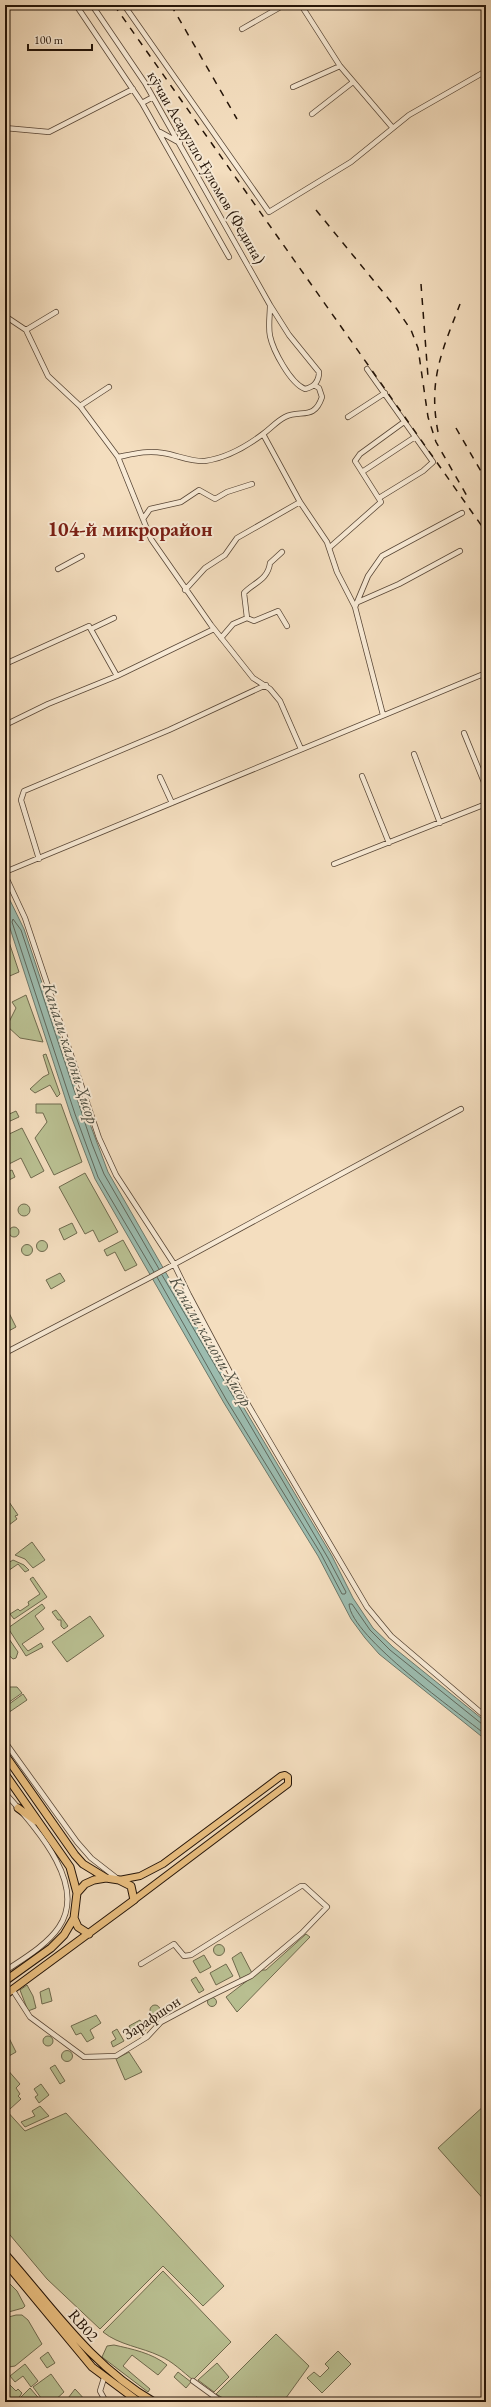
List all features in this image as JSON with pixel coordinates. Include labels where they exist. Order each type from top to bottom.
[{"type":"highway","points":[[5,1755],[75,1855],[83,1864],[106,1878]]},
{"type":"highway","points":[[5,1774],[70,1867],[77,1893],[74,1918],[58,1941],[5,1981]]},
{"type":"highway","points":[[18,1808],[40,1825]]},
{"type":"highway","points":[[5,1995],[134,1900],[131,1886],[119,1880],[106,1878],[94,1880],[85,1884],[77,1893]]},
{"type":"highway","points":[[74,1918],[78,1927],[89,1934]]},
{"type":"highway","name":"RB02","points":[[5,2254],[99,2363],[124,2383],[154,2402]]},
{"type":"highway","name":"RB02","points":[[5,2262],[79,2353],[104,2378],[139,2402]]},
{"type":"main road","points":[[119,1880],[153,1871],[281,1776],[287,1776],[290,1783],[134,1900]]},
{"type":"main road","points":[[253,1798],[260,1807]]},
{"type":"street","points":[[76,5],[142,103],[229,257]]},
{"type":"street","name":"кӯчаи Асадулло Ғуломов (Федина)","points":[[92,5],[153,97],[270,305],[289,335],[319,372],[319,379],[314,385],[308,388],[301,387],[292,380],[273,344],[270,334],[270,305]]},
{"type":"street","name":"кӯчаи Асадулло Ғуломов (Федина)","points":[[124,5],[269,212],[351,162],[392,127]]},
{"type":"street","points":[[242,29],[284,5]]},
{"type":"street","points":[[301,5],[340,66],[392,127],[423,106],[486,71]]},
{"type":"street","points":[[293,87],[340,66]]},
{"type":"street","points":[[312,114],[353,82]]},
{"type":"street","name":"кӯчаи Асадулло Ғуломов (Федина)","points":[[5,128],[49,132],[133,89]]},
{"type":"street","points":[[142,103],[153,97]]},
{"type":"street","points":[[158,131],[180,143]]},
{"type":"street","points":[[26,330],[56,312]]},
{"type":"street","points":[[5,316],[26,330],[48,376],[80,406],[118,458],[151,539],[185,590],[221,638],[253,678],[266,685],[280,701],[301,749]]},
{"type":"street","points":[[367,369],[433,462],[423,471],[379,498]]},
{"type":"street","points":[[118,458],[151,451],[205,461],[232,453],[263,434],[283,418],[292,414],[307,414],[314,410],[322,397],[319,388],[314,385]]},
{"type":"street","points":[[80,406],[109,387]]},
{"type":"street","points":[[348,417],[385,393]]},
{"type":"street","points":[[329,548],[381,502],[355,462],[360,454],[404,422]]},
{"type":"street","points":[[263,434],[300,502],[329,548],[337,572],[355,607],[383,715]]},
{"type":"street","points":[[362,472],[415,437]]},
{"type":"street","points":[[143,519],[150,509],[181,502],[199,490],[215,500],[227,492],[252,484]]},
{"type":"street","points":[[185,590],[205,568],[225,555],[237,538],[300,502]]},
{"type":"street","points":[[355,607],[368,576],[382,556],[462,513]]},
{"type":"street","points":[[358,602],[400,584],[460,551]]},
{"type":"street","points":[[247,618],[244,592],[257,585],[270,569],[270,563],[282,552]]},
{"type":"street","points":[[58,569],[82,556]]},
{"type":"street","points":[[221,638],[233,624],[247,618],[254,621],[278,611],[287,626]]},
{"type":"street","points":[[91,629],[114,618]]},
{"type":"street","points":[[5,664],[89,626],[117,676]]},
{"type":"street","points":[[5,725],[48,704],[117,676],[214,629]]},
{"type":"street","points":[[486,673],[301,749],[5,874],[25,918],[102,1144],[116,1175],[174,1264],[240,1391],[367,1607],[391,1636],[486,1717]]},
{"type":"street","points":[[38,859],[21,800],[24,791],[169,730],[266,685]]},
{"type":"street","points":[[464,733],[486,787]]},
{"type":"street","points":[[414,754],[440,823]]},
{"type":"street","points":[[362,776],[388,843]]},
{"type":"street","points":[[160,777],[172,803]]},
{"type":"street","points":[[334,864],[486,804]]},
{"type":"street","points":[[5,1353],[149,1278],[461,1109]]},
{"type":"street","points":[[5,1742],[77,1842],[91,1858],[119,1880]]},
{"type":"street","points":[[5,1792],[56,1860],[65,1877],[68,1893],[67,1907],[59,1928],[44,1942],[5,1971]]},
{"type":"street","name":"Зарафшон","points":[[12,1990],[30,2017],[84,2057],[116,2056],[147,2037],[161,2022],[251,1976],[327,1908],[304,1886],[301,1886],[191,1955],[184,1956],[174,1944],[141,1964]]},
{"type":"street","points":[[104,2378],[100,2391],[106,2402]]},
{"type":"street","points":[[193,2381],[222,2402]]},
{"type":"green space","points":[[5,930],[19,972],[5,978]]},
{"type":"green space","points":[[26,995],[43,1042],[20,1038],[7,1026],[16,1008],[12,1002]]},
{"type":"green space","points":[[46,1054],[60,1094],[57,1097],[50,1085],[35,1093],[30,1089],[43,1077],[49,1074],[43,1055]]},
{"type":"green space","points":[[36,1104],[61,1104],[82,1162],[54,1175],[35,1138],[47,1122],[43,1113],[36,1113]]},
{"type":"green space","points":[[16,1111],[19,1117],[8,1122],[5,1116]]},
{"type":"green space","points":[[22,1128],[44,1171],[31,1178],[21,1158],[5,1166],[5,1136]]},
{"type":"green space","points":[[12,1170],[15,1177],[5,1182],[5,1173]]},
{"type":"green space","points":[[85,1173],[118,1232],[99,1242],[93,1230],[85,1234],[59,1187]]},
{"type":"green space","points":[[24,1204],[28,1206],[30,1210],[28,1214],[24,1216],[20,1214],[18,1210],[20,1206]]},
{"type":"green space","points":[[72,1223],[77,1233],[64,1240],[59,1229]]},
{"type":"green space","points":[[12,1227],[16,1227],[18,1228],[18,1236],[12,1237],[9,1234],[9,1230]]},
{"type":"green space","points":[[123,1240],[137,1265],[125,1271],[115,1252],[107,1256],[104,1250]]},
{"type":"green space","points":[[40,1241],[44,1241],[46,1242],[46,1250],[40,1251],[37,1248],[37,1244]]},
{"type":"green space","points":[[27,1244],[31,1246],[33,1250],[31,1254],[27,1256],[23,1254],[21,1250],[23,1246]]},
{"type":"green space","points":[[60,1273],[65,1281],[51,1289],[46,1280]]},
{"type":"green space","points":[[5,1305],[16,1327],[5,1333],[5,1321],[9,1319],[5,1312]]},
{"type":"green space","points":[[5,1496],[18,1515],[15,1516],[17,1519],[5,1528]]},
{"type":"green space","points":[[32,1542],[45,1560],[33,1568],[25,1559],[15,1555]]},
{"type":"green space","points":[[13,1560],[24,1565],[29,1570],[25,1572],[18,1564],[5,1573],[5,1565]]},
{"type":"green space","points":[[33,1577],[47,1597],[14,1619],[10,1614],[18,1609],[20,1611],[29,1605],[28,1602],[40,1594],[30,1579]]},
{"type":"green space","points":[[42,1604],[45,1608],[35,1616],[44,1629],[22,1644],[28,1651],[41,1643],[43,1647],[26,1656],[8,1628]]},
{"type":"green space","points":[[56,1610],[68,1626],[64,1629],[61,1626],[61,1620],[58,1620],[52,1612]]},
{"type":"green space","points":[[90,1616],[104,1636],[67,1662],[52,1642]]},
{"type":"green space","points":[[5,1633],[18,1652],[16,1658],[13,1659],[5,1652]]},
{"type":"green space","points":[[17,1687],[22,1693],[5,1705],[5,1688]]},
{"type":"green space","points":[[23,1694],[27,1700],[5,1715],[5,1707]]},
{"type":"green space","points":[[306,1934],[310,1937],[237,2012],[226,1997],[261,1970],[266,1970]]},
{"type":"green space","points":[[217,1945],[221,1945],[223,1946],[223,1954],[217,1955],[214,1952],[214,1948]]},
{"type":"green space","points":[[241,1952],[252,1973],[241,1980],[232,1958]]},
{"type":"green space","points":[[204,1955],[211,1967],[200,1973],[193,1961]]},
{"type":"green space","points":[[226,1964],[233,1976],[216,1985],[210,1973]]},
{"type":"green space","points":[[196,1977],[204,1990],[199,1993],[191,1980]]},
{"type":"green space","points":[[27,1985],[33,1996],[36,2008],[28,2011],[20,1990]]},
{"type":"green space","points":[[49,1988],[52,2001],[42,2004],[40,1992]]},
{"type":"green space","points":[[212,1997],[217,2002],[212,2007],[207,2002]]},
{"type":"green space","points":[[153,2005],[157,2005],[159,2006],[159,2014],[153,2015],[150,2012],[150,2008]]},
{"type":"green space","points":[[96,2015],[101,2023],[90,2030],[94,2038],[87,2042],[81,2033],[76,2035],[71,2026]]},
{"type":"green space","points":[[140,2020],[146,2030],[134,2036],[129,2026]]},
{"type":"green space","points":[[117,2029],[124,2041],[113,2047],[111,2042],[116,2039],[112,2032]]},
{"type":"green space","points":[[7,2034],[16,2052],[9,2056],[5,2052]]},
{"type":"green space","points":[[46,2036],[50,2036],[53,2041],[50,2046],[46,2046],[43,2043],[43,2039]]},
{"type":"green space","points":[[65,2051],[69,2051],[71,2052],[71,2060],[65,2061],[62,2058],[62,2054]]},
{"type":"green space","points":[[129,2052],[142,2072],[125,2080],[116,2059]]},
{"type":"green space","points":[[55,2065],[65,2081],[60,2084],[50,2068]]},
{"type":"green space","points":[[6,2068],[20,2084],[16,2088],[20,2094],[18,2096],[21,2099],[10,2109],[5,2104],[5,2095],[7,2096],[9,2094],[6,2091],[10,2088],[5,2082]]},
{"type":"green space","points":[[41,2084],[49,2095],[39,2103],[35,2097],[38,2095],[34,2089]]},
{"type":"green space","points":[[486,2104],[486,2202],[438,2148]]},
{"type":"green space","points":[[40,2106],[49,2116],[25,2127],[21,2122],[35,2116],[32,2111]]},
{"type":"green space","points":[[5,2109],[25,2131],[66,2113],[224,2286],[203,2306],[163,2266],[100,2329],[47,2279],[5,2229]]},
{"type":"green space","points":[[163,2271],[231,2342],[193,2380],[164,2358],[123,2343],[103,2332]]},
{"type":"green space","points":[[5,2279],[17,2291],[25,2306],[23,2308],[5,2313]]},
{"type":"green space","points":[[22,2315],[28,2320],[42,2344],[15,2366],[9,2367],[5,2358],[5,2318]]},
{"type":"green space","points":[[276,2334],[309,2366],[283,2402],[264,2402],[256,2397],[252,2402],[230,2402],[216,2394]]},
{"type":"green space","points":[[114,2345],[148,2354],[167,2365],[158,2375],[132,2355],[123,2366],[150,2389],[148,2392],[102,2357],[107,2346]]},
{"type":"green space","points":[[338,2351],[351,2364],[322,2393],[307,2378],[314,2372],[320,2377],[329,2368],[325,2364]]},
{"type":"green space","points":[[48,2352],[55,2363],[47,2368],[40,2358]]},
{"type":"green space","points":[[217,2363],[229,2377],[214,2392],[198,2380]]},
{"type":"green space","points":[[25,2364],[38,2381],[31,2387],[23,2376],[15,2382],[10,2376]]},
{"type":"green space","points":[[178,2372],[191,2382],[186,2388],[174,2377]]},
{"type":"green space","points":[[51,2374],[64,2392],[53,2402],[44,2402],[33,2387]]},
{"type":"green space","points":[[5,2380],[16,2391],[18,2389],[22,2393],[16,2402],[5,2398]]},
{"type":"green space","points":[[30,2388],[42,2402],[16,2402]]},
{"type":"green space","points":[[75,2389],[76,2390],[87,2402],[65,2402]]},
{"type":"water","points":[[5,890],[24,929],[81,1100],[108,1172],[238,1398],[332,1556],[353,1598],[373,1628],[393,1647],[486,1722],[486,1740],[379,1654],[351,1619],[318,1556],[224,1403],[95,1179],[71,1116],[5,913]]},
{"type":"railway","points":[[114,5],[486,532]]},
{"type":"railway","points":[[171,5],[237,119]]},
{"type":"railway","points":[[316,210],[396,308],[411,330],[418,348],[428,417],[436,442],[467,496]]},
{"type":"railway","points":[[421,284],[428,377]]},
{"type":"railway","points":[[438,432],[435,413],[438,366],[442,351],[460,304]]},
{"type":"railway","points":[[456,428],[486,480]]},
{"type":"district","name":"104-й микрорайон","points":[[130,529]]},
{"type":"water label","name":"Канали калони Ҳисор","points":[[71,1053]]},
{"type":"water label","name":"Канали калони Ҳисор","points":[[211,1341]]}]
